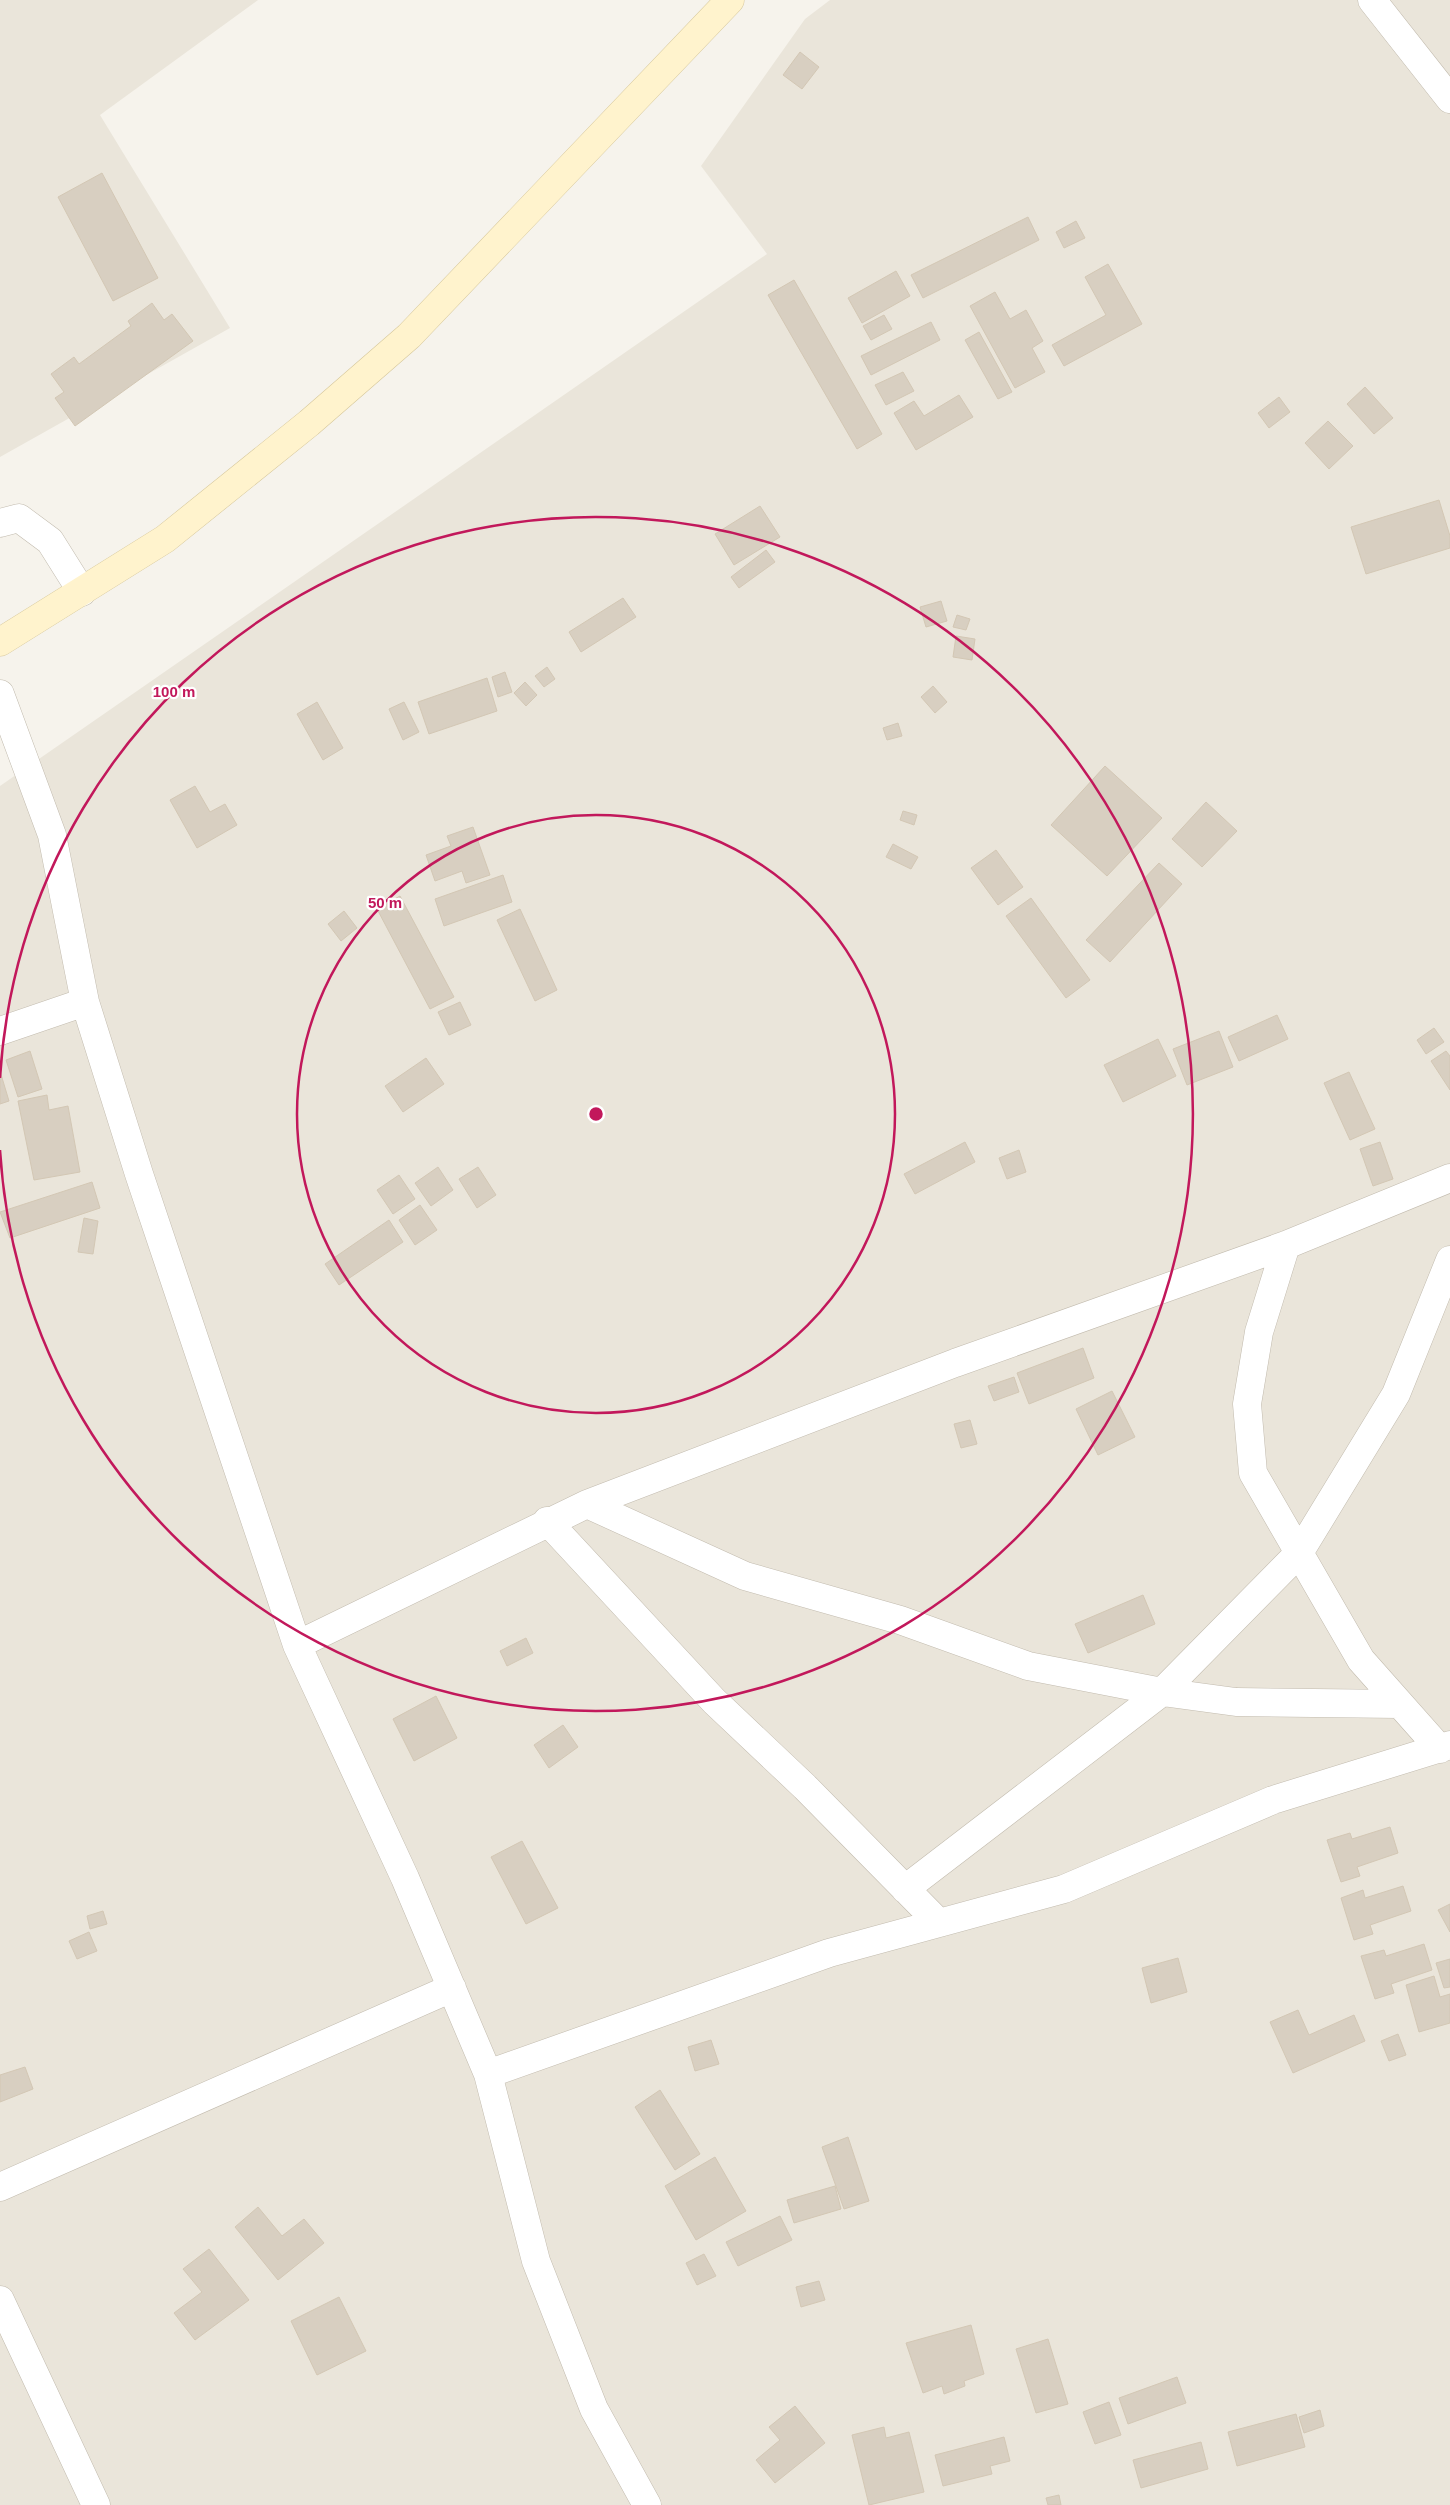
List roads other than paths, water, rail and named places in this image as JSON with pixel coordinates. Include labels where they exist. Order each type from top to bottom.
[{"type":"street","points":[[0,642],[165,539],[309,423],[408,336],[730,0]]},
{"type":"street","points":[[1372,0],[1450,99]]},
{"type":"street","points":[[0,523],[19,518],[50,541],[82,592]]},
{"type":"street","points":[[0,694],[52,835],[85,1002],[139,1174],[297,1646],[406,1878],[488,2074],[536,2261],[594,2409],[647,2505]]},
{"type":"street","points":[[0,1031],[85,1002]]},
{"type":"street","points":[[297,1646],[547,1521],[587,1504],[964,1360],[1286,1246],[1450,1178]]},
{"type":"street","points":[[488,2074],[828,1953],[1064,1889],[1273,1800],[1445,1747],[1400,1704],[1361,1660],[1253,1474],[1247,1404],[1259,1332],[1286,1246]]},
{"type":"street","points":[[905,1889],[1162,1692],[1299,1554],[1396,1394],[1450,1260]]},
{"type":"street","points":[[587,1504],[745,1576],[900,1620],[1028,1666],[1162,1692],[1236,1702],[1400,1704]]},
{"type":"street","points":[[547,1521],[714,1701],[806,1787],[939,1923]]},
{"type":"street","points":[[0,2187],[452,1988]]},
{"type":"street","points":[[0,2300],[96,2505]]}]
